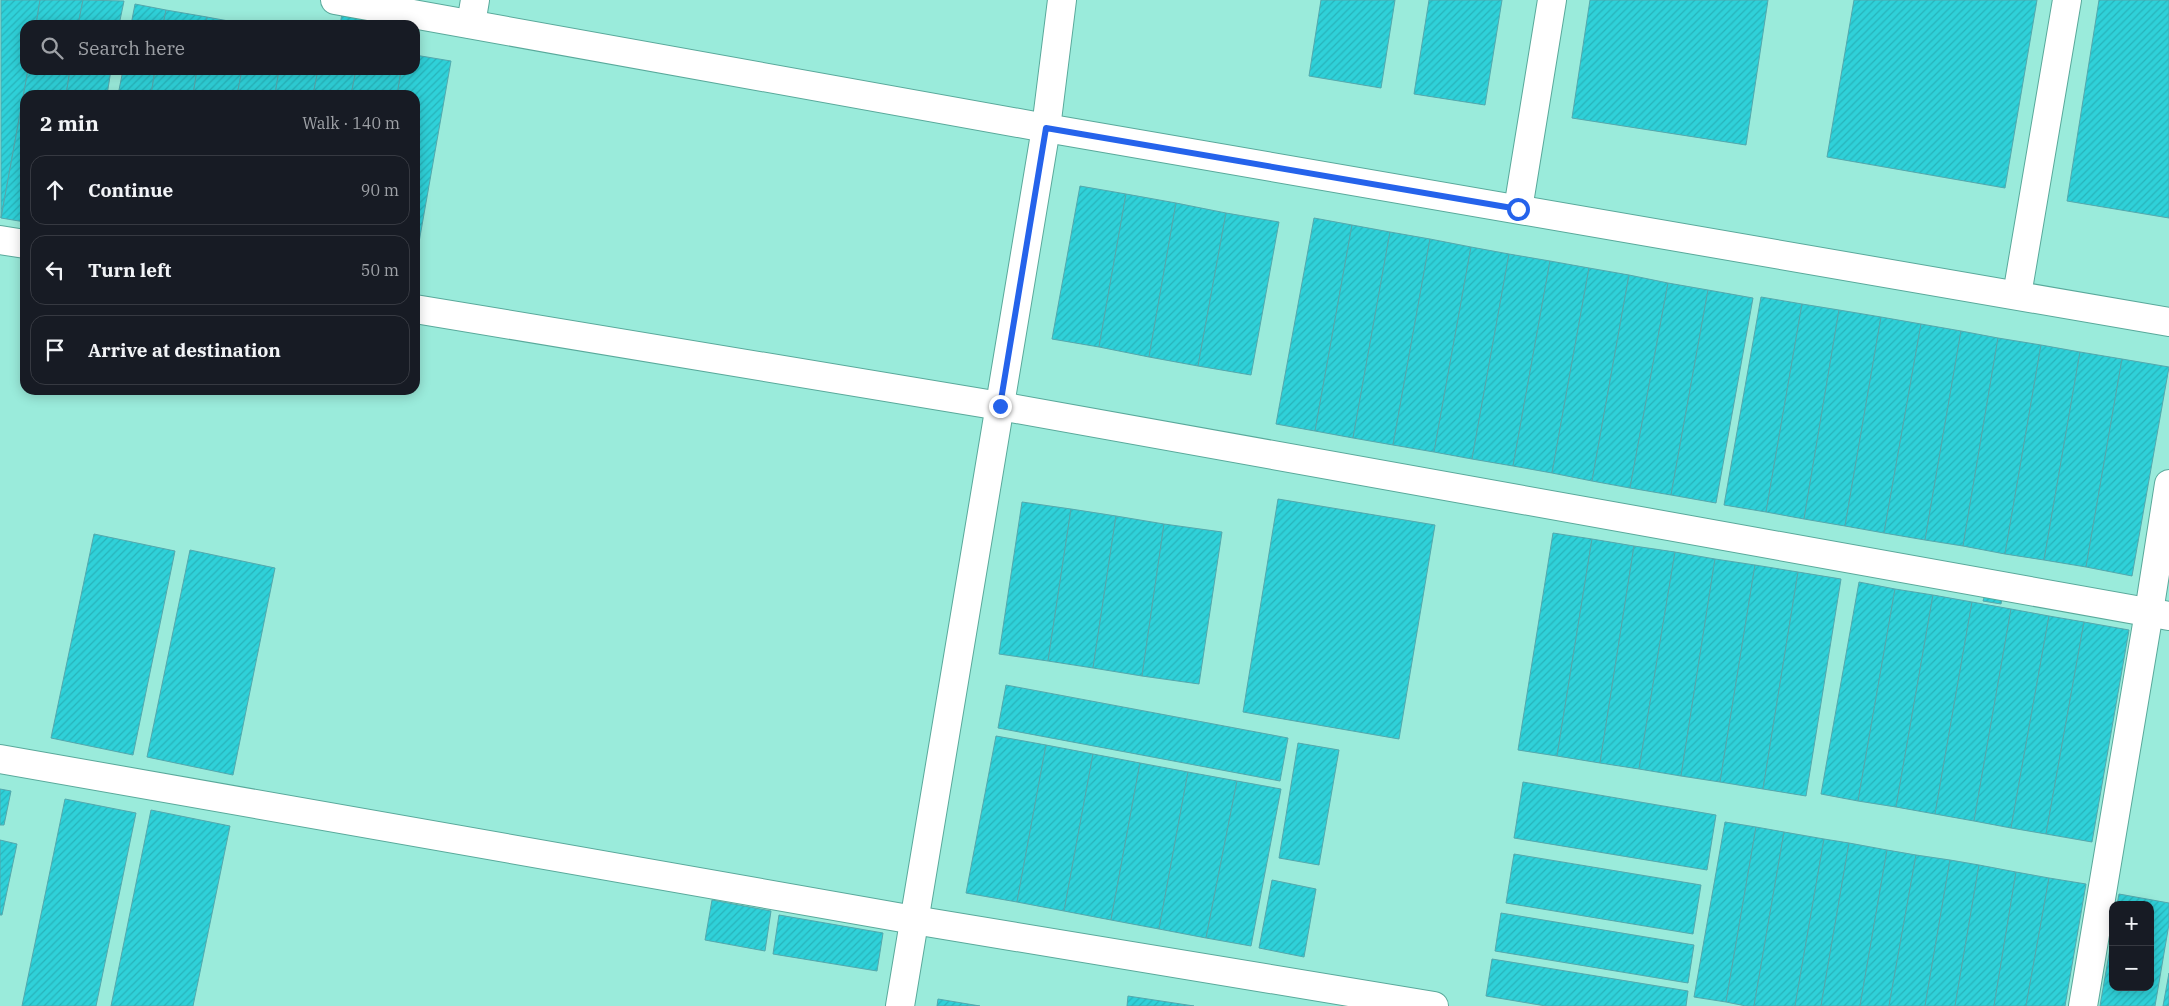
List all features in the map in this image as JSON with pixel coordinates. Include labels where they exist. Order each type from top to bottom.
[{"type":"lane","points":[[335,0],[473,12],[1046,128],[2169,322]]},
{"type":"lane","points":[[900,1006],[1046,128],[1062,0]]},
{"type":"lane","points":[[1518,209],[1552,0]]},
{"type":"lane","points":[[2017,295],[2067,0]]},
{"type":"lane","points":[[0,240],[20,243]]},
{"type":"lane","points":[[420,310],[1000,406],[2159,614]]},
{"type":"lane","points":[[2083,1006],[2159,614],[2169,484]]},
{"type":"lane","points":[[0,759],[914,920],[1434,1006]]},
{"type":"building","points":[[1,0],[40,0],[37,20],[20,20],[20,75],[27,75],[24,90],[20,90],[20,114],[1,218]]},
{"type":"building","points":[[40,0],[83,0],[79,20],[37,20]]},
{"type":"building","points":[[83,0],[124,1],[120,20],[79,20]]},
{"type":"building","points":[[1321,0],[1395,0],[1381,88],[1309,76]]},
{"type":"building","points":[[1429,0],[1502,0],[1485,105],[1414,94]]},
{"type":"building","points":[[1590,0],[1768,0],[1746,145],[1572,118]]},
{"type":"building","points":[[1854,0],[2037,0],[2005,188],[1827,157]]},
{"type":"building","points":[[2099,0],[2169,0],[2169,218],[2067,201]]},
{"type":"building","points":[[135,4],[166,10],[164,20],[132,20]]},
{"type":"building","points":[[343,8],[381,15],[380,20],[341,20]]},
{"type":"building","points":[[166,10],[207,17],[206,20],[164,20]]},
{"type":"building","points":[[207,17],[223,20],[206,20]]},
{"type":"building","points":[[420,56],[451,61],[420,237],[420,90],[398,90],[400,75],[420,75]]},
{"type":"building","points":[[27,75],[69,75],[67,90],[24,90]]},
{"type":"building","points":[[69,75],[110,75],[108,90],[67,90]]},
{"type":"building","points":[[122,75],[154,75],[152,90],[119,90]]},
{"type":"building","points":[[154,75],[196,75],[194,90],[152,90]]},
{"type":"building","points":[[196,75],[241,75],[238,90],[194,90]]},
{"type":"building","points":[[241,75],[278,75],[276,90],[238,90]]},
{"type":"building","points":[[278,75],[317,75],[314,90],[276,90]]},
{"type":"building","points":[[317,75],[355,75],[352,90],[314,90]]},
{"type":"building","points":[[355,75],[400,75],[398,90],[352,90]]},
{"type":"building","points":[[20,114],[20,221],[1,218]]},
{"type":"building","points":[[1080,186],[1126,194],[1099,347],[1052,339]]},
{"type":"building","points":[[1126,194],[1176,203],[1149,357],[1099,347]]},
{"type":"building","points":[[1176,203],[1226,213],[1198,366],[1149,357]]},
{"type":"building","points":[[1226,213],[1279,222],[1251,375],[1198,366]]},
{"type":"building","points":[[1314,218],[1352,225],[1315,431],[1276,424]]},
{"type":"building","points":[[1352,225],[1390,232],[1353,438],[1315,431]]},
{"type":"building","points":[[1390,232],[1430,239],[1393,445],[1353,438]]},
{"type":"building","points":[[1430,239],[1471,247],[1434,452],[1393,445]]},
{"type":"building","points":[[1471,247],[1509,254],[1472,459],[1434,452]]},
{"type":"building","points":[[1509,254],[1550,261],[1513,466],[1472,459]]},
{"type":"building","points":[[1550,261],[1589,268],[1552,473],[1513,466]]},
{"type":"building","points":[[1589,268],[1629,275],[1592,481],[1552,473]]},
{"type":"building","points":[[1629,275],[1668,283],[1630,488],[1592,481]]},
{"type":"building","points":[[1668,283],[1708,290],[1671,495],[1630,488]]},
{"type":"building","points":[[1708,290],[1753,298],[1716,503],[1671,495]]},
{"type":"building","points":[[1761,297],[1802,304],[1766,512],[1724,505]]},
{"type":"building","points":[[1802,304],[1839,310],[1804,519],[1766,512]]},
{"type":"building","points":[[1839,310],[1881,317],[1845,526],[1804,519]]},
{"type":"building","points":[[1881,317],[1921,324],[1884,533],[1845,526]]},
{"type":"building","points":[[1921,324],[1961,331],[1925,540],[1884,533]]},
{"type":"building","points":[[1961,331],[1998,338],[1963,546],[1925,540]]},
{"type":"building","points":[[1998,338],[2041,345],[2005,554],[1963,546]]},
{"type":"building","points":[[2041,345],[2080,352],[2044,560],[2005,554]]},
{"type":"building","points":[[2080,352],[2122,359],[2086,567],[2044,560]]},
{"type":"building","points":[[2122,359],[2169,367],[2132,576],[2086,567]]},
{"type":"building","points":[[1278,499],[1435,525],[1399,739],[1243,712]]},
{"type":"building","points":[[1022,502],[1071,509],[1048,661],[999,654]]},
{"type":"building","points":[[1071,509],[1116,516],[1093,668],[1048,661]]},
{"type":"building","points":[[1116,516],[1164,524],[1142,676],[1093,668]]},
{"type":"building","points":[[1164,524],[1222,532],[1199,684],[1142,676]]},
{"type":"building","points":[[1553,533],[1592,539],[1557,756],[1518,750]]},
{"type":"building","points":[[94,534],[175,551],[133,755],[51,738]]},
{"type":"building","points":[[1592,539],[1634,546],[1600,763],[1557,756]]},
{"type":"building","points":[[1634,546],[1675,552],[1639,769],[1600,763]]},
{"type":"building","points":[[190,550],[275,568],[233,775],[147,757]]},
{"type":"building","points":[[1675,552],[1715,559],[1681,776],[1639,769]]},
{"type":"building","points":[[1715,559],[1755,565],[1720,782],[1681,776]]},
{"type":"building","points":[[1755,565],[1798,572],[1763,789],[1720,782]]},
{"type":"building","points":[[1798,572],[1841,579],[1806,796],[1763,789]]},
{"type":"building","points":[[1859,582],[1895,589],[1858,801],[1821,794]]},
{"type":"building","points":[[1895,589],[1933,595],[1896,807],[1858,801]]},
{"type":"building","points":[[1986,591],[2003,594],[2001,604],[1983,601]]},
{"type":"building","points":[[1933,595],[1972,602],[1935,814],[1896,807]]},
{"type":"building","points":[[1972,602],[2011,609],[1974,821],[1935,814]]},
{"type":"building","points":[[2011,609],[2049,616],[2011,828],[1974,821]]},
{"type":"building","points":[[2049,616],[2084,622],[2046,834],[2011,828]]},
{"type":"building","points":[[2084,622],[2129,630],[2092,842],[2046,834]]},
{"type":"building","points":[[1006,685],[1288,738],[1280,781],[998,728]]},
{"type":"building","points":[[996,736],[1046,745],[1017,902],[966,893]]},
{"type":"building","points":[[1298,743],[1339,750],[1319,865],[1279,858]]},
{"type":"building","points":[[1046,745],[1093,754],[1064,911],[1017,902]]},
{"type":"building","points":[[1093,754],[1140,763],[1111,920],[1064,911]]},
{"type":"building","points":[[1140,763],[1188,772],[1159,929],[1111,920]]},
{"type":"building","points":[[1188,772],[1237,781],[1206,938],[1159,929]]},
{"type":"building","points":[[1237,781],[1281,789],[1251,946],[1206,938]]},
{"type":"building","points":[[1523,782],[1716,815],[1707,870],[1514,838]]},
{"type":"building","points":[[0,789],[11,791],[4,825],[0,825]]},
{"type":"building","points":[[65,799],[136,813],[96,1006],[22,1006]]},
{"type":"building","points":[[151,810],[230,826],[193,1006],[111,1006]]},
{"type":"building","points":[[1725,822],[1756,827],[1726,1002],[1694,997]]},
{"type":"building","points":[[1756,827],[1784,832],[1754,1006],[1746,1006],[1726,1002]]},
{"type":"building","points":[[1784,832],[1824,839],[1795,1006],[1754,1006]]},
{"type":"building","points":[[1824,839],[1849,843],[1821,1006],[1795,1006]]},
{"type":"building","points":[[0,840],[17,844],[2,915],[0,915]]},
{"type":"building","points":[[1849,843],[1887,850],[1860,1006],[1821,1006]]},
{"type":"building","points":[[1887,850],[1916,855],[1889,1006],[1860,1006]]},
{"type":"building","points":[[1514,854],[1701,885],[1693,934],[1506,903]]},
{"type":"building","points":[[1916,855],[1950,860],[1925,1006],[1889,1006]]},
{"type":"building","points":[[1950,860],[1979,865],[1955,1006],[1925,1006]]},
{"type":"building","points":[[1979,865],[2016,872],[1994,1006],[1955,1006]]},
{"type":"building","points":[[2016,872],[2049,878],[2026,1006],[1994,1006]]},
{"type":"building","points":[[2049,878],[2086,884],[2065,1006],[2026,1006]]},
{"type":"building","points":[[1272,880],[1316,889],[1304,957],[1259,948]]},
{"type":"building","points":[[2119,894],[2169,903],[2169,924],[2155,1006],[2100,1006],[2109,954],[2109,991],[2154,991],[2154,901],[2118,901]]},
{"type":"building","points":[[712,900],[771,911],[765,951],[705,940]]},
{"type":"building","points":[[1501,913],[1694,945],[1688,983],[1495,951]]},
{"type":"building","points":[[779,915],[883,933],[877,971],[773,954]]},
{"type":"building","points":[[1492,959],[1688,991],[1686,1006],[1546,1006],[1486,996]]},
{"type":"building","points":[[2169,973],[2169,1006],[2163,1006]]},
{"type":"building","points":[[1128,996],[1194,1006],[1127,1006]]},
{"type":"building","points":[[938,999],[980,1006],[937,1006]]},
{"type":"route","points":[[1000,406],[1046,128],[1518,209]]}]
